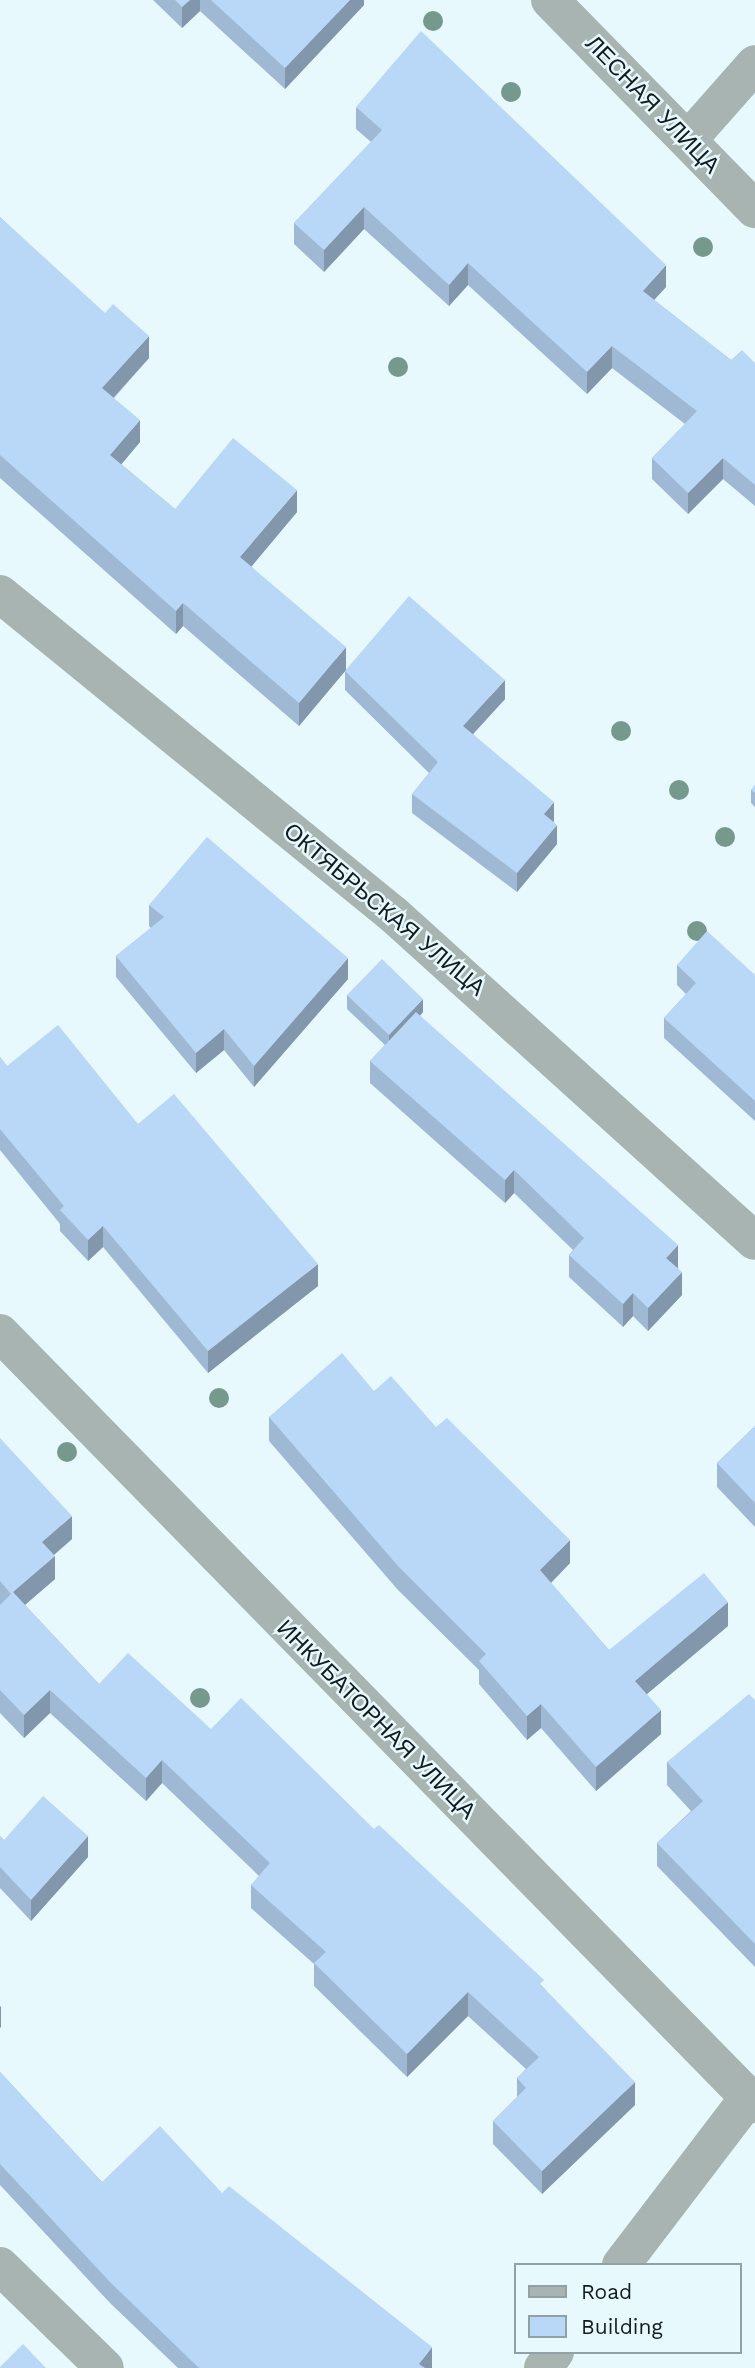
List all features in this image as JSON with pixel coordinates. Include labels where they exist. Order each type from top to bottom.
[{"type":"street","name":"ЛЕСНАЯ УЛИЦА","points":[[550,0],[755,209]]},
{"type":"street","points":[[688,140],[755,64]]},
{"type":"street","name":"ОКТЯБРЬСКАЯ УЛИЦА","points":[[0,594],[394,915],[755,1241]]},
{"type":"street","name":"ИНКУБАТОРНАЯ УЛИЦА","points":[[0,1333],[751,2101]]},
{"type":"street","points":[[623,2263],[751,2101]]},
{"type":"street","points":[[0,2266],[105,2368]]},
{"type":"street","points":[[542,2368],[553,2354]]},
{"type":"building","points":[[175,0],[190,0],[182,7]]},
{"type":"building","points":[[211,0],[350,0],[285,68]]},
{"type":"building","points":[[421,31],[666,265],[643,291],[731,360],[742,350],[755,363],[755,485],[723,458],[688,493],[652,458],[697,411],[612,346],[587,372],[468,263],[449,285],[364,207],[324,250],[294,223],[382,130],[356,107]]},
{"type":"building","points":[[0,217],[105,313],[113,304],[149,336],[102,388],[140,420],[110,455],[175,509],[233,438],[297,490],[240,557],[346,647],[299,703],[183,603],[176,611],[0,455]]},
{"type":"building","points":[[409,596],[505,680],[463,726],[554,802],[544,814],[557,825],[517,873],[412,794],[438,762],[345,671]]},
{"type":"building","points":[[207,837],[348,958],[254,1066],[224,1029],[196,1053],[116,956],[164,917],[149,905]]},
{"type":"building","points":[[707,931],[755,975],[755,1101],[664,1018],[696,983],[677,965]]},
{"type":"building","points":[[382,959],[423,999],[389,1035],[347,995]]},
{"type":"building","points":[[416,1012],[678,1245],[666,1258],[682,1272],[648,1308],[633,1293],[623,1304],[569,1255],[584,1238],[514,1170],[505,1180],[370,1061]]},
{"type":"building","points":[[58,1025],[138,1124],[174,1094],[318,1264],[208,1351],[103,1226],[88,1240],[60,1210],[64,1206],[0,1129],[0,1057],[7,1066]]},
{"type":"building","points":[[342,1353],[374,1391],[391,1376],[436,1427],[447,1418],[570,1540],[540,1570],[609,1650],[704,1573],[728,1602],[635,1681],[661,1710],[596,1767],[541,1704],[527,1716],[479,1661],[486,1654],[398,1566],[269,1417]]},
{"type":"building","points":[[755,1426],[755,1503],[717,1463]]},
{"type":"building","points":[[0,1438],[72,1516],[42,1542],[55,1556],[13,1592],[99,1684],[128,1653],[211,1729],[241,1698],[374,1829],[379,1825],[544,1980],[540,1984],[635,2082],[542,2171],[493,2121],[526,2088],[517,2078],[539,2057],[468,1992],[407,2054],[314,1963],[326,1952],[251,1885],[270,1863],[162,1760],[146,1778],[50,1690],[24,1715],[0,1690],[0,1605],[11,1594],[0,1581]]},
{"type":"building","points":[[749,1694],[755,1700],[755,1944],[657,1843],[703,1801],[667,1762]]},
{"type":"building","points":[[43,1796],[88,1836],[31,1900],[0,1867],[0,1836],[4,1840]]},
{"type":"building","points":[[0,2072],[102,2182],[160,2126],[222,2193],[229,2186],[432,2347],[419,2364],[425,2368],[199,2368],[110,2282],[0,2164]]},
{"type":"building","points":[[23,2344],[46,2368],[0,2368],[0,2367]]}]
